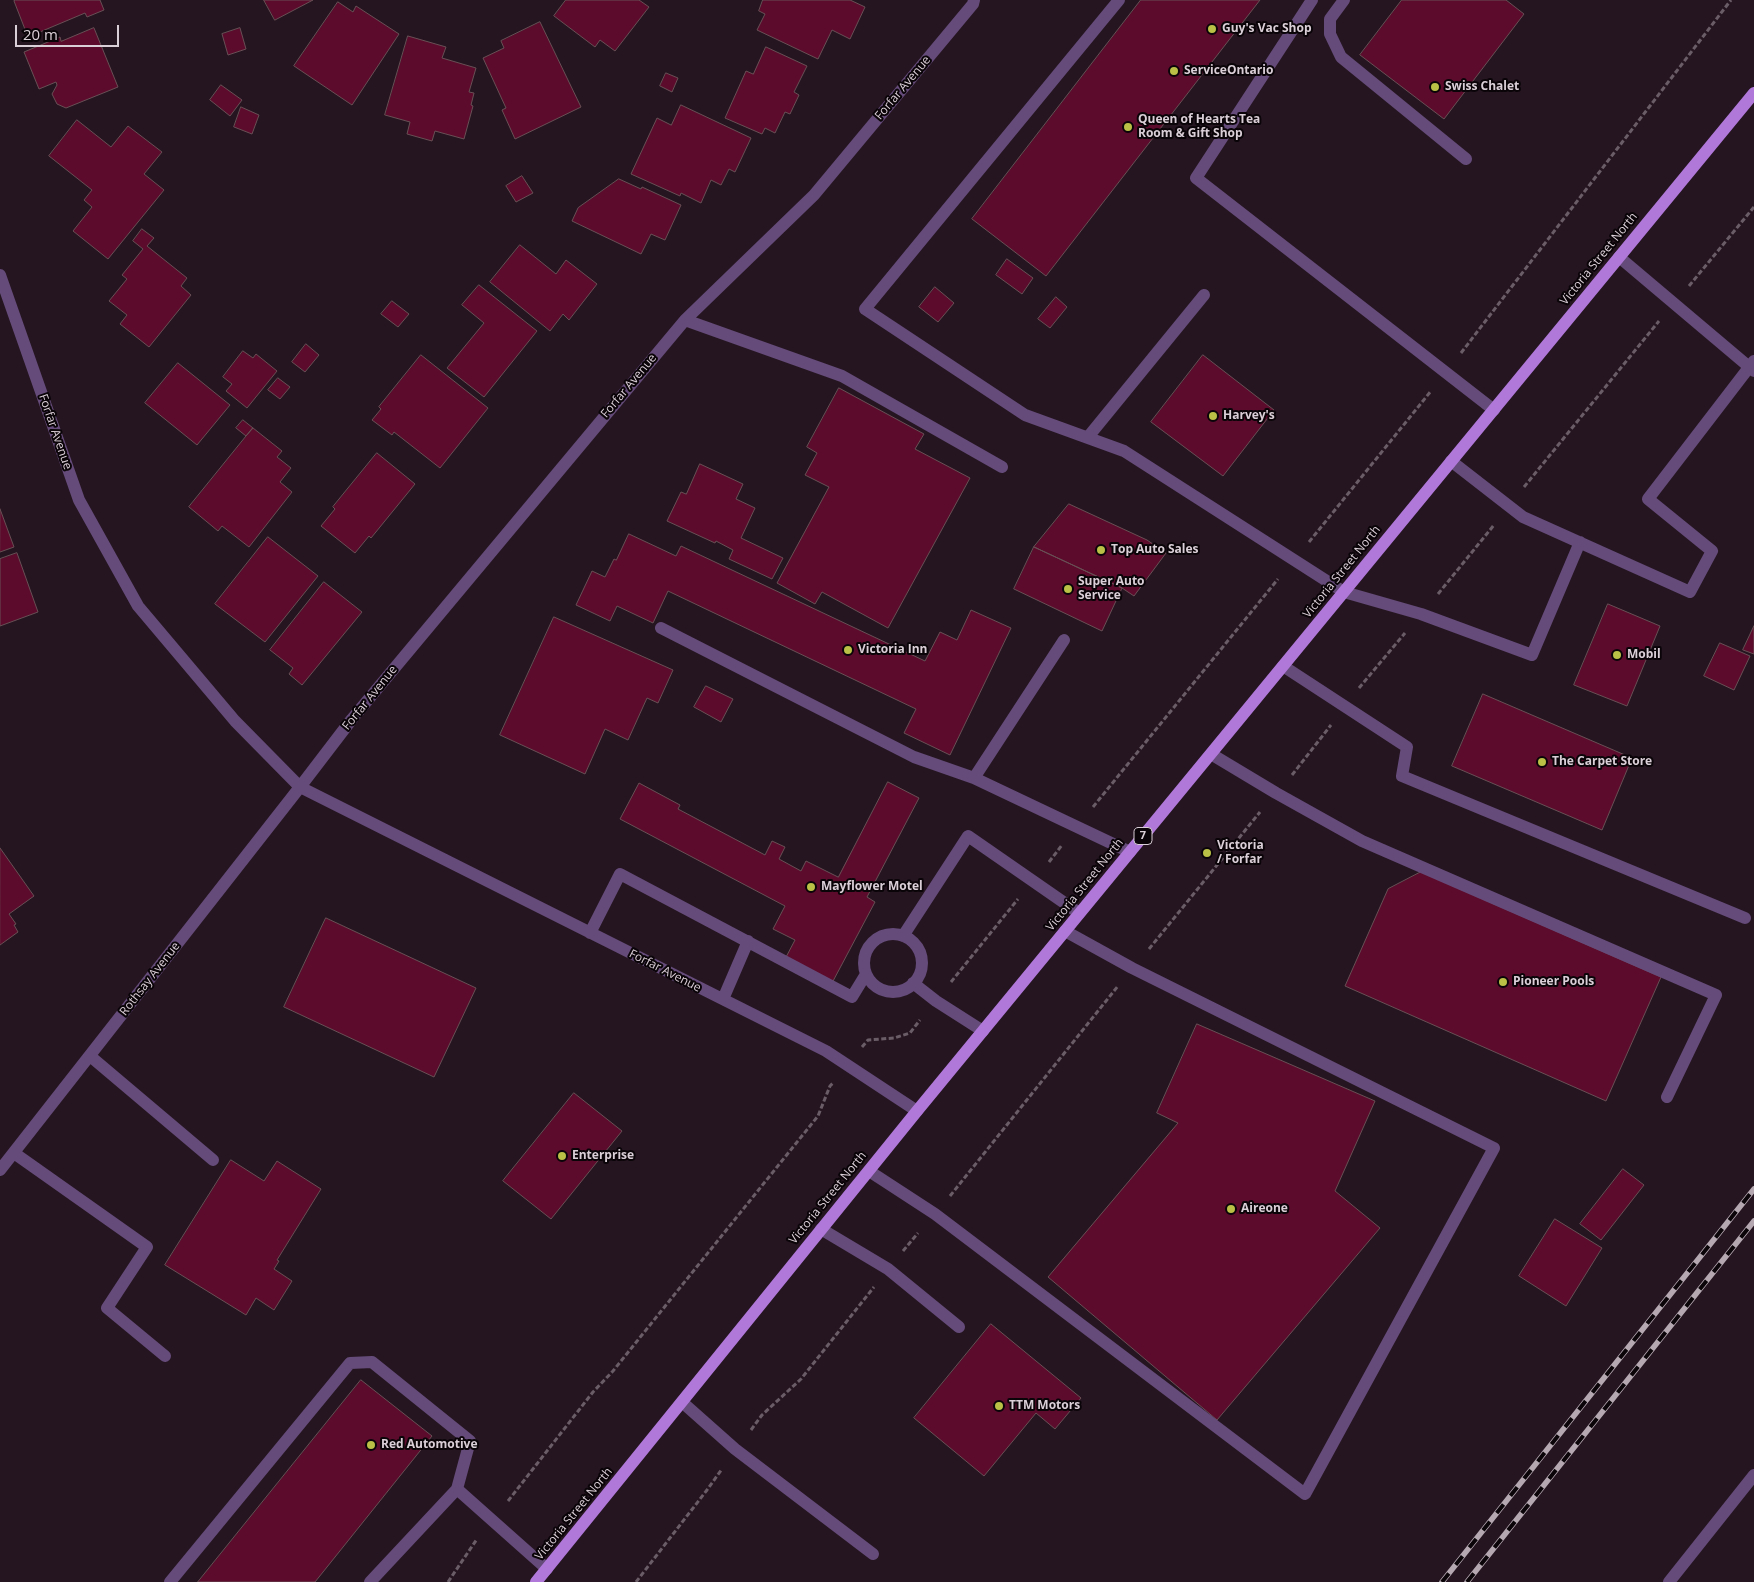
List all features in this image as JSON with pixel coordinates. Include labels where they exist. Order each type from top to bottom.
[{"type":"main road","name":"Victoria Street North","points":[[536,1582],[917,1111],[1754,93]]},
{"type":"street","name":"Forfar Avenue","points":[[300,788],[352,719],[685,320],[814,195],[973,4],[974,0]]},
{"type":"street","points":[[1119,0],[865,309],[1025,416],[1124,451],[1344,592],[1421,614],[1532,655],[1580,542]]},
{"type":"street","points":[[1312,0],[1196,178],[1494,410]]},
{"type":"street","points":[[1344,0],[1330,19],[1330,34],[1341,57],[1466,159]]},
{"type":"street","points":[[1451,461],[1523,517],[1690,592],[1712,551],[1648,499],[1753,366],[1619,257]]},
{"type":"street","name":"Forfar Avenue","points":[[0,275],[79,500],[138,606],[235,721],[300,788],[826,1052],[917,1111]]},
{"type":"street","points":[[1088,437],[1204,295]]},
{"type":"street","points":[[685,320],[842,376],[1002,468]]},
{"type":"street","points":[[661,628],[914,757],[974,778],[1130,852]]},
{"type":"street","points":[[974,778],[1064,640]]},
{"type":"street","points":[[1283,666],[1407,747],[1402,776],[1746,918]]},
{"type":"street","points":[[1211,754],[1362,841],[1716,994],[1667,1098]]},
{"type":"street","name":"Rothsay Avenue","points":[[0,1170],[300,788]]},
{"type":"street","points":[[903,936],[968,836],[1080,914]]},
{"type":"street","points":[[590,933],[620,874],[852,997],[866,974]]},
{"type":"street","points":[[869,1171],[935,1214],[1305,1494],[1494,1148],[1132,968],[1065,931]]},
{"type":"street","points":[[894,934],[903,936],[918,948],[921,957],[921,967],[918,976],[905,989],[887,991],[878,988],[866,974],[864,965],[869,947],[875,940],[884,935],[894,934]]},
{"type":"street","points":[[723,999],[748,941]]},
{"type":"street","points":[[913,983],[936,1001],[983,1031]]},
{"type":"street","points":[[90,1056],[213,1160]]},
{"type":"street","points":[[14,1153],[146,1247],[107,1308],[165,1356]]},
{"type":"street","points":[[821,1229],[888,1269],[959,1327]]},
{"type":"street","points":[[170,1582],[350,1363],[372,1362],[470,1441],[457,1489],[370,1582]]},
{"type":"street","points":[[682,1402],[736,1449],[873,1554]]},
{"type":"street","points":[[1668,1582],[1754,1475]]},
{"type":"street","points":[[457,1489],[547,1569]]},
{"type":"path","points":[[1472,340],[1731,0]]},
{"type":"path","points":[[636,1582],[708,1490],[762,1415],[801,1379],[1132,968],[1164,932],[1371,672],[1421,614],[1674,303],[1754,208]]},
{"type":"path","points":[[868,1040],[894,1038],[910,1033],[1224,644],[1417,410]]},
{"type":"path","points":[[448,1582],[479,1536],[593,1392],[614,1371],[818,1116],[830,1086]]},
{"type":"building","points":[[100,0],[104,10],[87,17],[85,13],[28,37],[14,1]]},
{"type":"building","points":[[264,0],[313,0],[275,20]]},
{"type":"building","points":[[566,0],[639,0],[649,7],[615,51],[600,40],[595,47],[554,16]]},
{"type":"building","points":[[763,0],[850,0],[865,7],[850,39],[832,30],[818,59],[757,30],[765,14],[759,11]]},
{"type":"building","points":[[1141,0],[1260,0],[1046,276],[972,219]]},
{"type":"building","name":"Swiss Chalet","points":[[1402,0],[1506,0],[1524,14],[1444,119],[1360,55]]},
{"type":"building","points":[[338,2],[353,12],[356,6],[399,34],[352,105],[294,66]]},
{"type":"building","points":[[540,22],[581,107],[515,139],[502,110],[506,108],[483,58],[504,48],[501,41]]},
{"type":"building","points":[[94,28],[118,87],[66,108],[57,104],[52,94],[57,85],[56,82],[39,89],[24,52],[60,37],[61,41]]},
{"type":"building","points":[[240,28],[246,49],[228,55],[222,34]]},
{"type":"building","points":[[408,36],[446,47],[442,58],[476,68],[469,92],[474,93],[471,105],[473,106],[464,139],[435,131],[432,141],[407,134],[410,122],[385,115]]},
{"type":"building","points":[[766,47],[807,66],[794,92],[799,95],[790,114],[785,112],[775,133],[765,128],[762,134],[725,118],[746,71],[753,74]]},
{"type":"building","points":[[666,73],[678,78],[672,92],[660,86]]},
{"type":"building","points":[[221,85],[242,100],[230,116],[210,100]]},
{"type":"building","points":[[681,105],[751,138],[735,172],[729,169],[721,185],[711,180],[701,203],[681,193],[680,196],[631,174],[657,118],[671,125]]},
{"type":"building","points":[[241,107],[259,115],[252,134],[234,127]]},
{"type":"building","points":[[77,120],[111,147],[128,126],[162,152],[144,174],[164,190],[108,259],[73,231],[92,207],[84,200],[92,190],[49,156]]},
{"type":"building","points":[[522,176],[533,193],[516,202],[506,186]]},
{"type":"building","points":[[619,179],[641,189],[642,187],[681,205],[665,240],[651,234],[641,254],[572,221],[578,208]]},
{"type":"building","points":[[142,229],[154,238],[147,246],[187,278],[181,286],[191,295],[149,347],[120,324],[127,315],[109,301],[127,279],[122,275],[143,249],[133,241]]},
{"type":"building","points":[[520,245],[556,274],[566,260],[597,284],[569,320],[563,314],[550,331],[490,282]]},
{"type":"building","points":[[1007,259],[1033,278],[1022,294],[996,275]]},
{"type":"building","points":[[479,285],[537,331],[484,397],[447,368],[484,323],[462,305]]},
{"type":"building","points":[[935,287],[954,303],[938,322],[919,307]]},
{"type":"building","points":[[1056,297],[1067,307],[1050,328],[1038,319]]},
{"type":"building","points":[[392,301],[409,314],[398,327],[381,314]]},
{"type":"building","points":[[306,344],[319,355],[305,372],[292,362]]},
{"type":"building","points":[[243,351],[253,358],[256,354],[277,371],[247,408],[226,391],[232,384],[223,377]]},
{"type":"building","points":[[421,355],[488,408],[440,468],[394,432],[392,435],[372,420],[381,409],[379,407]]},
{"type":"building","name":"Harvey's","points":[[1203,355],[1274,410],[1223,476],[1151,422]]},
{"type":"building","points":[[178,363],[230,405],[197,445],[145,403]]},
{"type":"building","points":[[278,378],[290,387],[280,399],[268,390]]},
{"type":"building","points":[[839,388],[924,434],[915,449],[970,478],[888,628],[822,592],[815,604],[777,583],[829,487],[805,475],[817,453],[807,447]]},
{"type":"building","points":[[243,420],[253,428],[246,436],[236,428]]},
{"type":"building","points":[[253,428],[282,451],[277,457],[291,468],[280,482],[292,492],[249,547],[222,526],[218,531],[189,507]]},
{"type":"building","points":[[377,453],[415,484],[371,538],[369,536],[355,553],[321,526],[335,509],[333,507]]},
{"type":"building","points":[[700,464],[743,484],[736,499],[755,508],[741,538],[783,558],[772,579],[729,559],[733,550],[667,521],[681,492],[686,494]]},
{"type":"building","name":"Top Auto Sales","points":[[1069,504],[1147,540],[1166,553],[1134,596],[1122,588],[1034,547]]},
{"type":"building","points":[[0,509],[14,547],[0,552]]},
{"type":"building","name":"Victoria Inn","points":[[629,534],[676,556],[681,546],[925,661],[940,632],[957,640],[971,610],[1011,628],[950,755],[904,733],[916,709],[668,591],[653,623],[617,606],[610,621],[576,605],[592,571],[605,577]]},
{"type":"building","points":[[268,537],[318,576],[265,642],[215,604]]},
{"type":"building","name":"Super Auto Service","points":[[1034,547],[1122,588],[1102,631],[1014,589]]},
{"type":"building","points":[[17,553],[38,612],[0,626],[0,559]]},
{"type":"building","points":[[324,582],[362,612],[302,685],[289,674],[293,668],[270,650]]},
{"type":"building","name":"Mobil","points":[[1608,604],[1660,626],[1627,706],[1574,685]]},
{"type":"building","points":[[554,617],[673,670],[658,703],[647,698],[628,740],[605,729],[585,774],[500,735]]},
{"type":"building","points":[[1754,626],[1754,654],[1743,650]]},
{"type":"building","points":[[1720,643],[1750,656],[1734,690],[1704,676]]},
{"type":"building","points":[[706,686],[733,699],[721,722],[694,707]]},
{"type":"building","name":"The Carpet Store","points":[[1483,694],[1632,758],[1602,830],[1452,766]]},
{"type":"building","name":"Mayflower Motel","points":[[888,782],[919,798],[867,897],[875,902],[832,983],[785,959],[795,940],[773,929],[785,906],[620,819],[639,783],[680,805],[678,809],[765,855],[772,841],[785,847],[779,859],[801,871],[806,861],[838,877]]},
{"type":"building","points":[[0,848],[34,896],[9,914],[16,924],[14,925],[18,932],[0,945]]},
{"type":"building","name":"Pioneer Pools","points":[[1421,872],[1661,977],[1606,1101],[1345,986],[1388,889]]},
{"type":"building","points":[[326,918],[476,988],[434,1077],[284,1007]]},
{"type":"building","name":"Aireone","points":[[1197,1024],[1375,1101],[1335,1191],[1380,1228],[1217,1420],[1048,1277],[1178,1123],[1157,1113]]},
{"type":"building","name":"Enterprise","points":[[574,1093],[622,1131],[551,1219],[503,1181]]},
{"type":"building","points":[[231,1160],[264,1181],[277,1161],[321,1189],[277,1260],[279,1261],[274,1269],[292,1281],[274,1310],[256,1298],[246,1315],[165,1265]]},
{"type":"building","points":[[1623,1169],[1644,1185],[1601,1240],[1580,1224]]},
{"type":"building","points":[[1555,1219],[1602,1248],[1566,1306],[1519,1276]]},
{"type":"building","name":"TTM Motors","points":[[991,1324],[1081,1398],[1055,1429],[1036,1413],[984,1476],[914,1418]]},
{"type":"building","points":[[361,1380],[432,1436],[315,1582],[198,1582]]},
{"type":"railway","points":[[1442,1582],[1754,1189]]},
{"type":"railway","points":[[1467,1582],[1754,1221]]},
{"type":"place","name":"Guy's Vac Shop","points":[[1212,29]]},
{"type":"place","name":"ServiceOntario","points":[[1174,71]]},
{"type":"place","name":"Swiss Chalet","points":[[1435,87]]},
{"type":"place","name":"Queen of Hearts Tea Room & Gift Shop","points":[[1128,127]]},
{"type":"place","name":"Harvey's","points":[[1213,416]]},
{"type":"place","name":"Top Auto Sales","points":[[1101,550]]},
{"type":"place","name":"Super Auto Service","points":[[1068,589]]},
{"type":"place","name":"Victoria Inn","points":[[848,650]]},
{"type":"place","name":"Mobil","points":[[1617,655]]},
{"type":"place","name":"The Carpet Store","points":[[1542,762]]},
{"type":"place","name":"Victoria / Forfar","points":[[1207,853]]},
{"type":"place","name":"Mayflower Motel","points":[[811,887]]},
{"type":"place","name":"Pioneer Pools","points":[[1503,982]]},
{"type":"place","name":"Enterprise","points":[[562,1156]]},
{"type":"place","name":"Aireone","points":[[1231,1209]]},
{"type":"place","name":"TTM Motors","points":[[999,1406]]},
{"type":"place","name":"Red Automotive","points":[[371,1445]]}]
